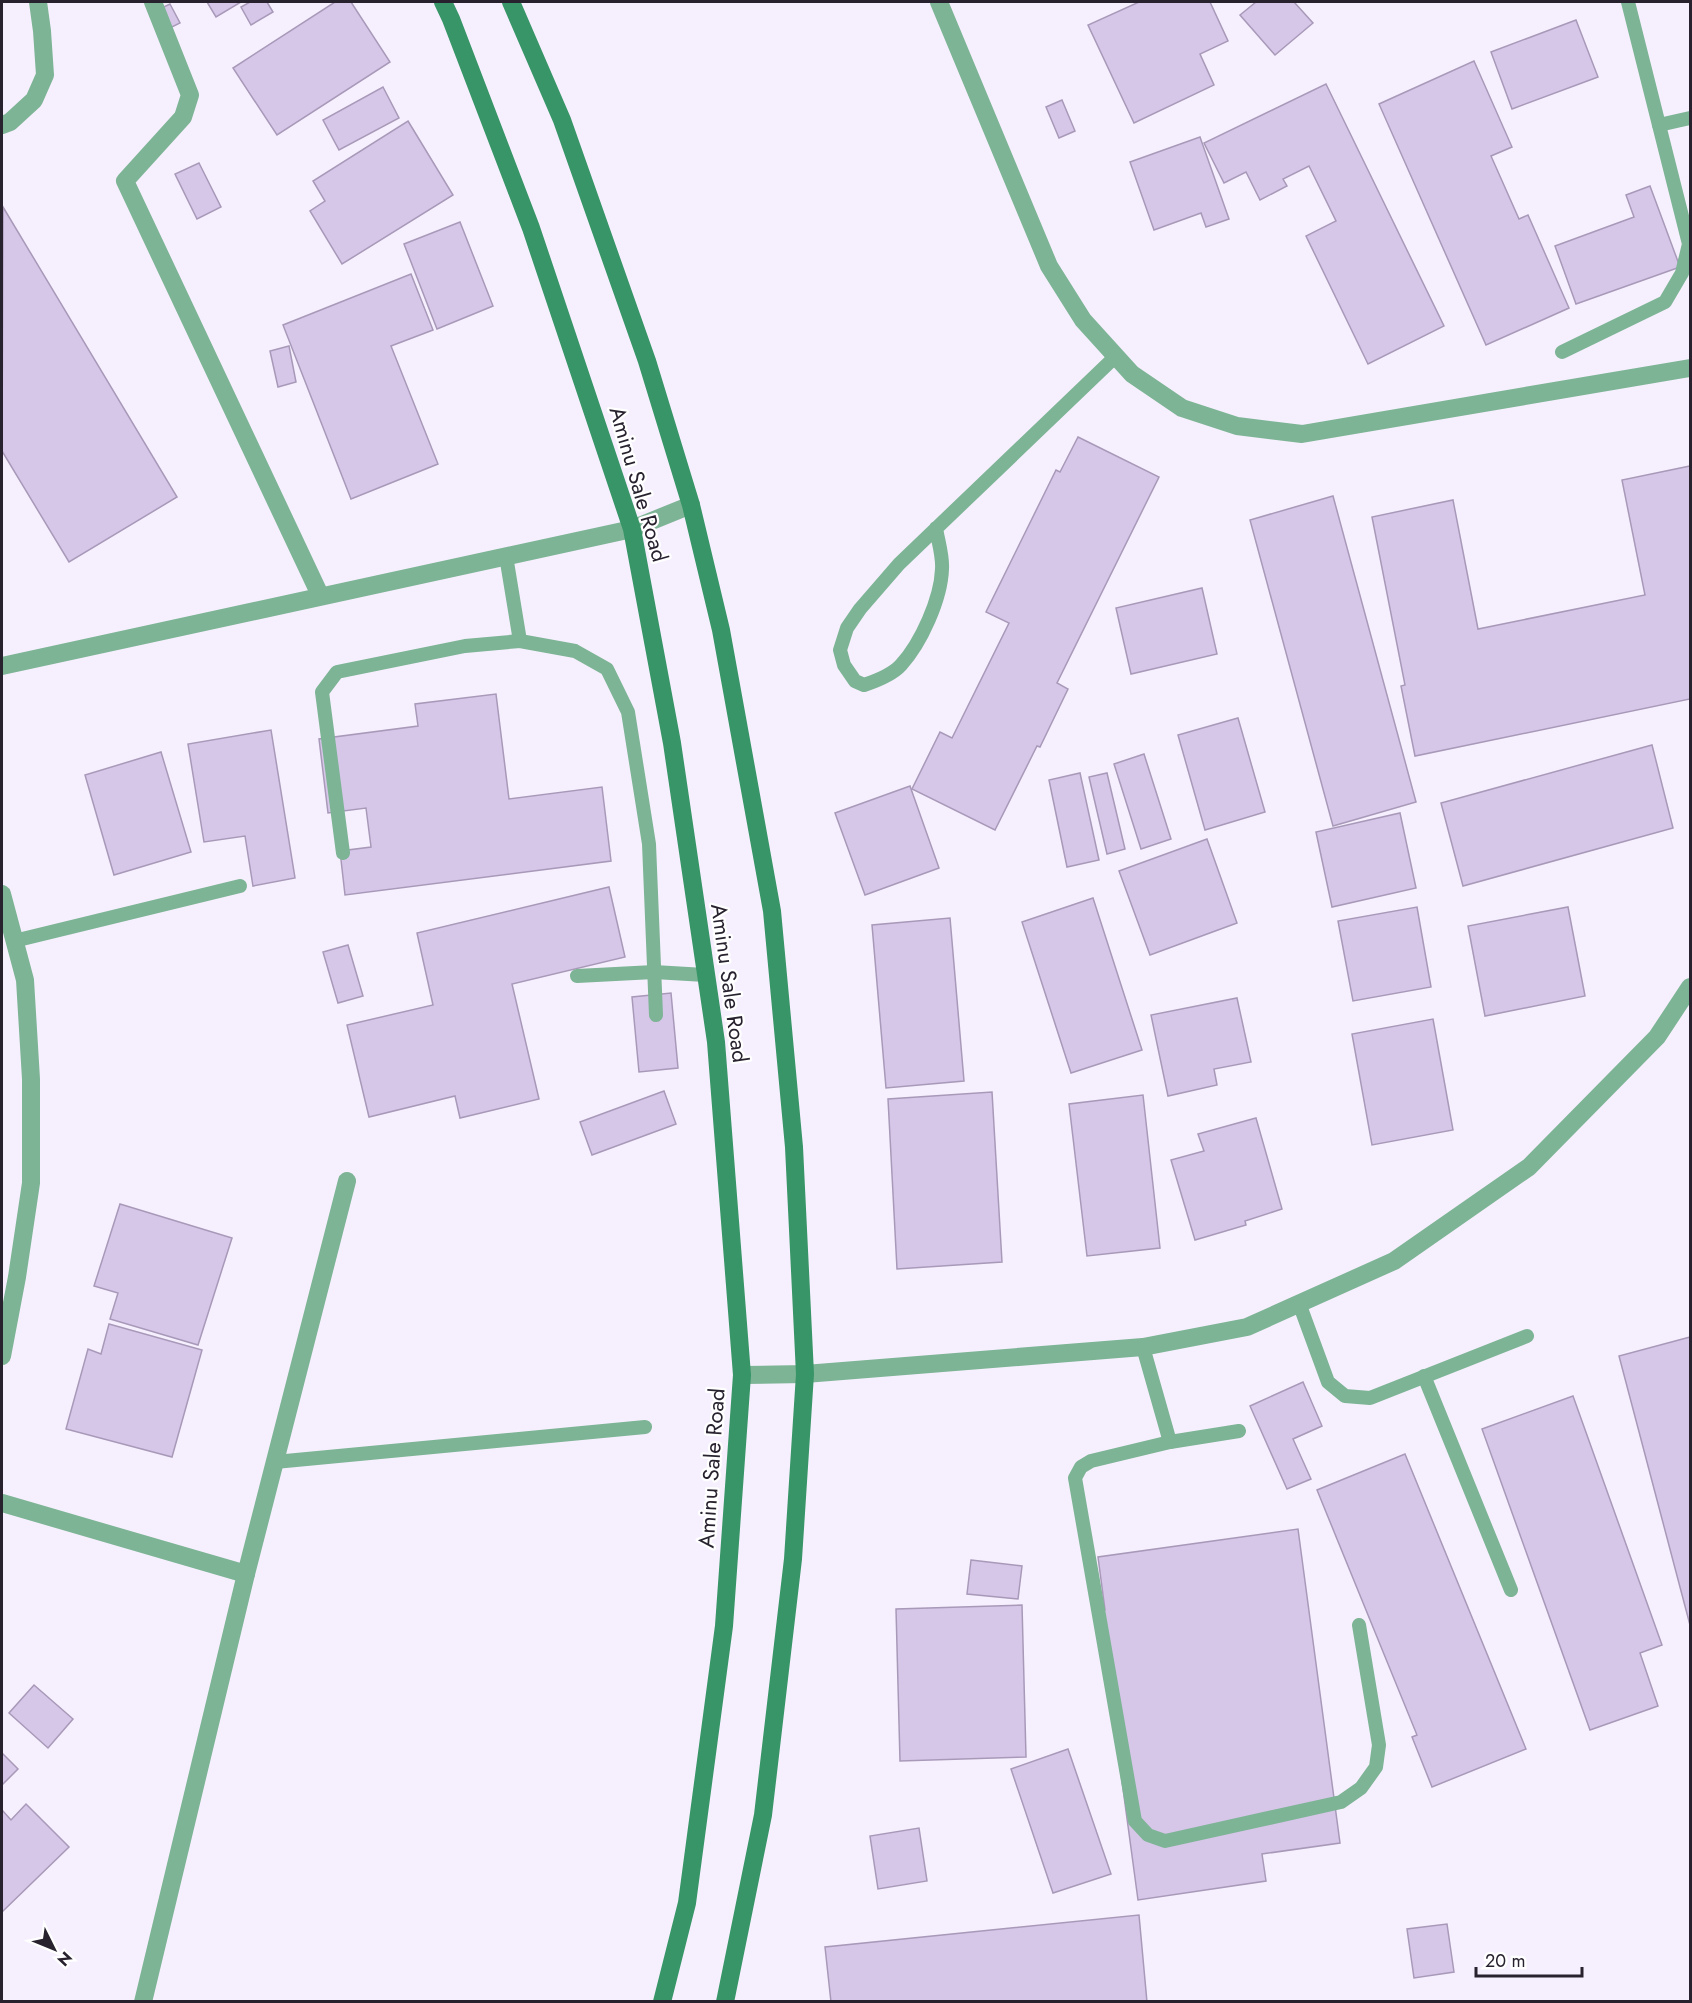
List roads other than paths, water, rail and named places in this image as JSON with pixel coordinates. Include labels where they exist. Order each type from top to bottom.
[{"type":"street","points":[[2,125],[10,122],[34,100],[45,75],[38,2]]},
{"type":"street","points":[[153,2],[190,95],[183,117],[125,181],[320,595]]},
{"type":"street","name":"Aminu Sale Road","points":[[443,2],[531,228],[632,529],[672,743],[716,1042],[742,1375],[724,1626],[687,1904],[662,2001]]},
{"type":"street","name":"Aminu Sale Road","points":[[510,2],[562,120],[647,361],[690,506],[721,630],[772,911],[794,1147],[805,1374],[793,1559],[763,1815],[724,2001]]},
{"type":"street","points":[[939,2],[1049,266],[1083,320],[1132,374],[1182,408],[1237,426],[1302,434],[1690,368]]},
{"type":"street","points":[[2,666],[320,595],[632,529],[690,506]]},
{"type":"street","points":[[2,894],[25,980],[31,1079],[31,1184],[2,1356]]},
{"type":"street","points":[[742,1375],[805,1374],[1143,1347],[1247,1327],[1394,1261],[1529,1167],[1657,1037],[1690,987]]},
{"type":"street","points":[[143,2001],[246,1574],[347,1181]]},
{"type":"street","points":[[2,1503],[246,1574]]},
{"type":"lane","points":[[1562,352],[1665,302],[1682,273],[1689,244],[1628,2]]},
{"type":"lane","points":[[1659,125],[1690,118]]},
{"type":"lane","points":[[936,528],[943,568],[929,621],[900,667],[877,681],[864,685],[855,681],[844,665],[840,650],[847,628],[898,564],[1116,356]]},
{"type":"lane","points":[[506,556],[520,641]]},
{"type":"lane","points":[[343,852],[322,693],[337,672],[465,646],[520,641],[575,651],[607,669],[628,712],[649,844],[656,1015]]},
{"type":"lane","points":[[14,941],[240,886]]},
{"type":"lane","points":[[577,976],[654,972],[705,975]]},
{"type":"lane","points":[[1299,1303],[1328,1382],[1345,1396],[1370,1398],[1527,1336]]},
{"type":"lane","points":[[1143,1347],[1170,1442]]},
{"type":"lane","points":[[1424,1376],[1511,1590]]},
{"type":"lane","points":[[275,1462],[645,1427]]},
{"type":"lane","points":[[1239,1431],[1170,1442],[1091,1461],[1081,1467],[1075,1478],[1135,1821],[1148,1835],[1165,1841],[1341,1802],[1360,1788],[1376,1767],[1379,1745],[1359,1624]]}]
